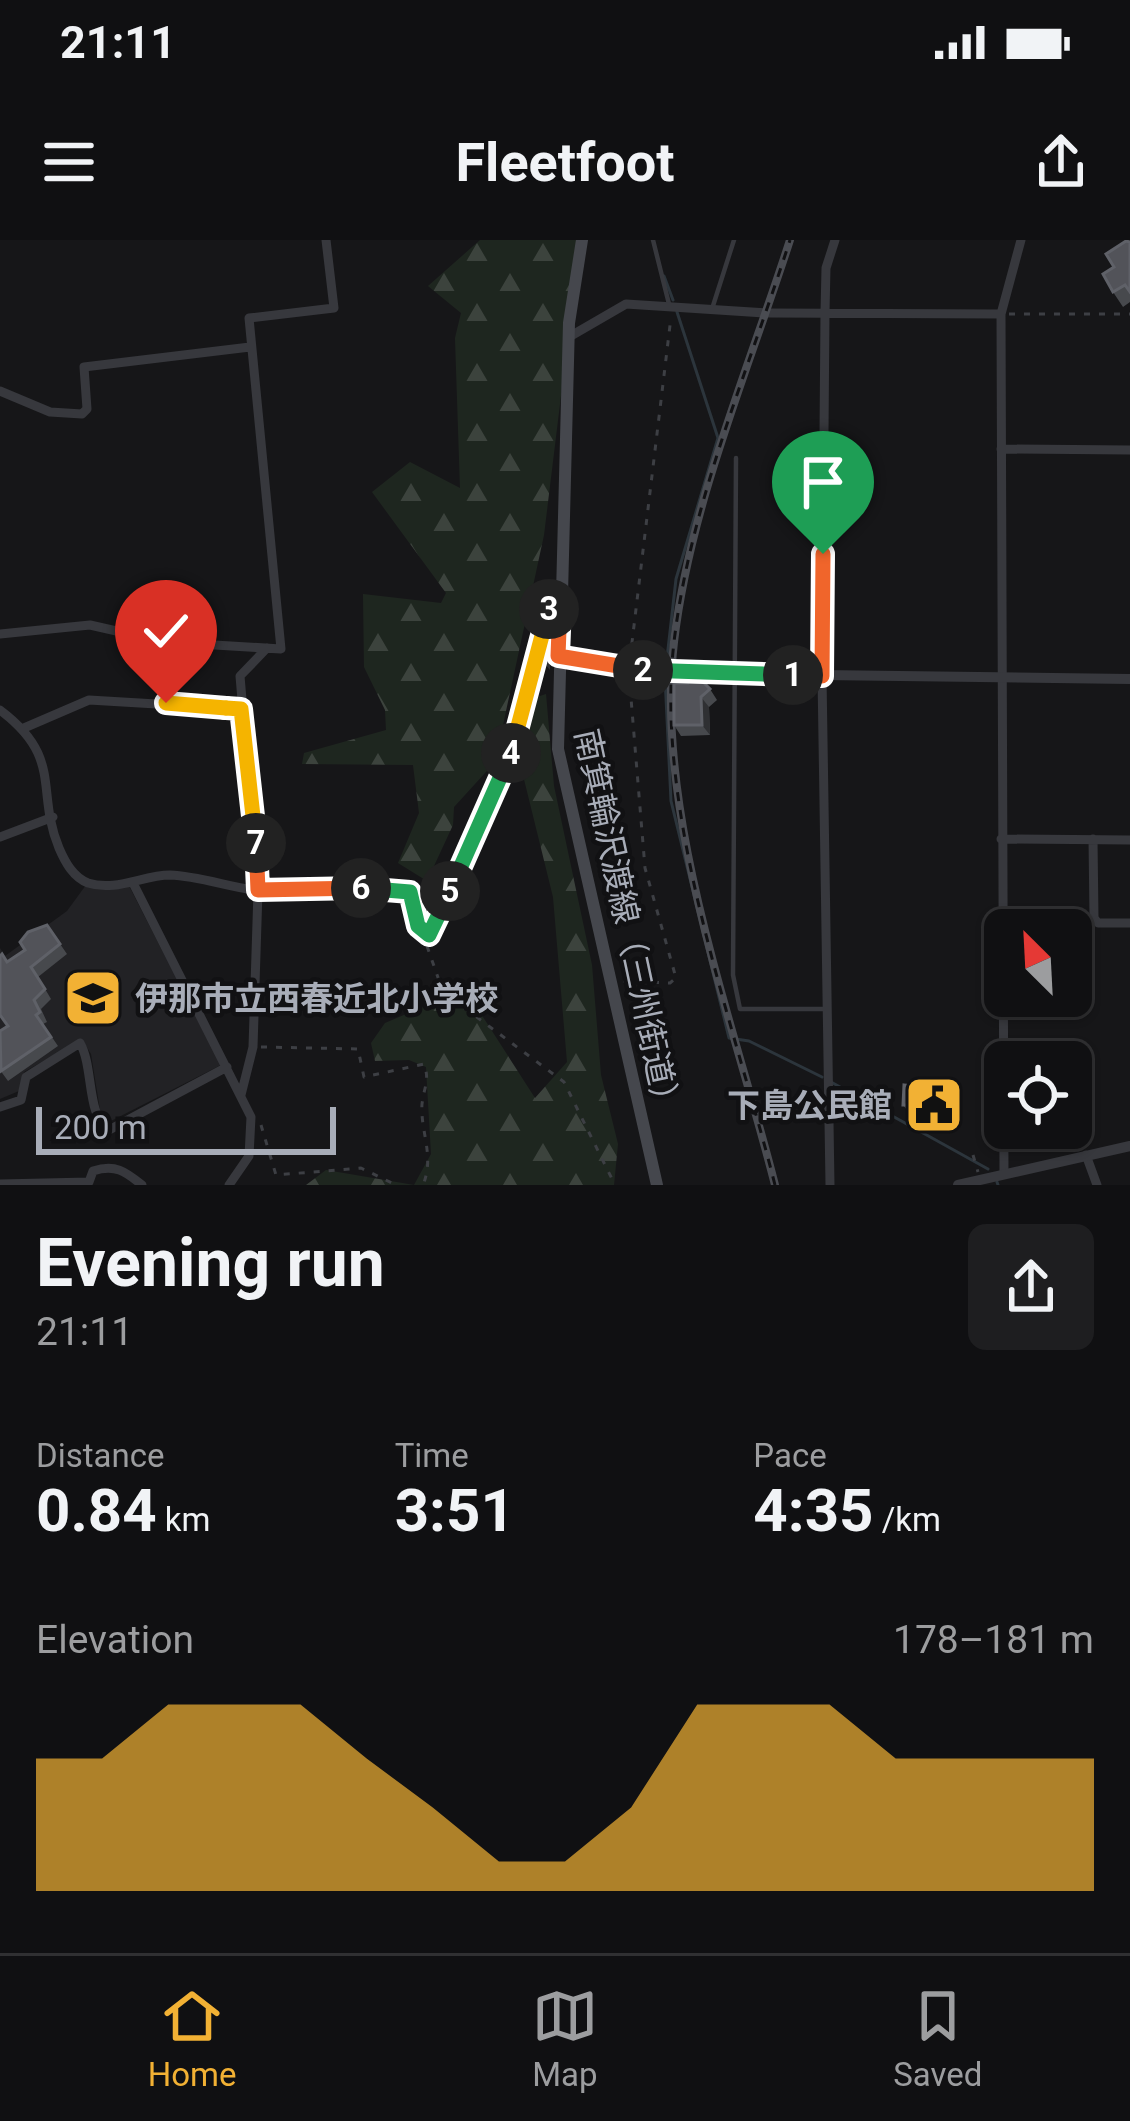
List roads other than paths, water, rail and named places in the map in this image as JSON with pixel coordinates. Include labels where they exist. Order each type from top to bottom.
[{"type":"main road","name":"南箕輪沢渡線（三州街道）","points":[[582,240],[569,337],[556,725],[564,784],[657,1185]]},
{"type":"street","points":[[0,634],[90,625],[165,642],[281,649],[249,318],[334,308],[326,240]]},
{"type":"street","points":[[830,1185],[822,676],[826,268],[836,240]]},
{"type":"street","points":[[1005,1180],[1001,314],[1021,240]]},
{"type":"street","points":[[569,337],[617,305],[767,313],[1001,314]]},
{"type":"street","points":[[0,392],[50,412],[82,414],[87,409],[84,367],[250,347]]},
{"type":"street","points":[[1001,449],[1130,449]]},
{"type":"street","points":[[0,710],[24,728],[46,772],[55,837],[73,873],[88,883],[133,884],[167,875],[258,890],[400,887],[410,892],[425,934],[486,815],[519,733],[543,616],[560,604]]},
{"type":"street","points":[[241,1095],[253,1047],[258,890],[240,676],[267,648]]},
{"type":"street","points":[[558,656],[654,673],[1130,680]]},
{"type":"street","points":[[24,728],[89,700],[241,709]]},
{"type":"street","points":[[0,837],[53,817]]},
{"type":"street","points":[[1000,839],[1130,840]]},
{"type":"street","points":[[1093,839],[1094,918],[1098,923],[1130,923]]},
{"type":"street","points":[[133,884],[250,1117],[249,1156],[229,1185]]},
{"type":"street","points":[[0,1107],[21,1100],[26,1077],[80,1043],[88,1056],[98,1119],[109,1130],[227,1067]]},
{"type":"street","points":[[958,1185],[1005,1180],[1130,1146]]},
{"type":"street","points":[[1085,1155],[1097,1185]]},
{"type":"street","points":[[0,1184],[89,1184],[93,1171],[108,1166],[123,1170],[142,1185]]},
{"type":"lane","points":[[653,240],[670,305]]},
{"type":"lane","points":[[712,309],[734,240]]},
{"type":"lane","points":[[736,458],[733,975],[740,1009],[824,1010]]},
{"type":"waterway","points":[[664,276],[673,300]]},
{"type":"waterway","points":[[666,667],[676,579],[718,438],[677,312]]},
{"type":"waterway","points":[[665,677],[671,801],[729,1038],[749,1041],[822,1077]]},
{"type":"waterway","points":[[831,1082],[988,1169]]},
{"type":"railway","points":[[775,1185],[701,915],[675,776],[671,708],[674,642],[693,540],[790,240]]},
{"type":"place","name":"伊那市立西春近北小学校","points":[[93,998]]},
{"type":"place","name":"下島公民館","points":[[934,1105]]}]
